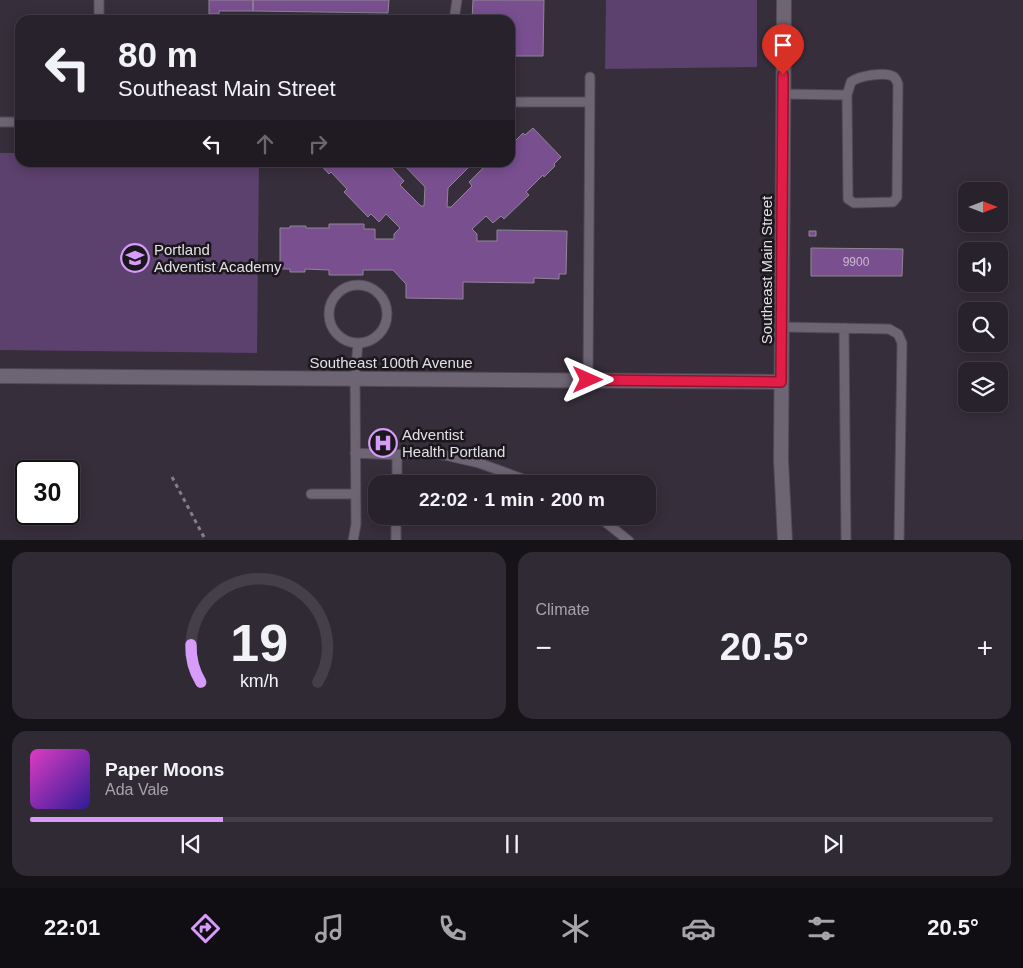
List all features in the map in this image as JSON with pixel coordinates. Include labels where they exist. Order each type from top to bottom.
[{"type":"street","name":"Southeast Main Street","points":[[784,0],[781,460],[785,540]]},
{"type":"street","name":"Southeast 100th Avenue","points":[[0,376],[781,382]]},
{"type":"lane","points":[[98,15],[99,0]]},
{"type":"lane","points":[[455,15],[457,0]]},
{"type":"lane","points":[[890,75],[897,81],[897,197],[893,202],[854,203],[848,199],[846,95],[851,82],[860,77],[890,75]]},
{"type":"lane","points":[[588,380],[590,77]]},
{"type":"lane","points":[[783,94],[846,95]]},
{"type":"lane","points":[[515,102],[589,102]]},
{"type":"lane","points":[[0,122],[15,122]]},
{"type":"lane","points":[[354,285],[363,285],[378,293],[384,300],[388,316],[385,325],[375,338],[358,343],[348,341],[338,335],[332,326],[329,316],[333,299],[339,292],[354,285]]},
{"type":"lane","points":[[781,326],[889,330],[898,334],[902,343],[900,540]]},
{"type":"lane","points":[[844,328],[846,540]]},
{"type":"lane","points":[[353,540],[356,524],[355,378],[358,343]]},
{"type":"lane","points":[[355,453],[397,455],[412,452],[444,455],[479,463],[512,475]]},
{"type":"lane","points":[[397,455],[397,475]]},
{"type":"lane","points":[[311,494],[355,494]]},
{"type":"lane","points":[[396,525],[396,540]]},
{"type":"lane","points":[[610,525],[629,540]]},
{"type":"path","points":[[172,477],[206,540]]},
{"type":"shaded area","points":[[606,0],[757,0],[757,67],[605,69]]},
{"type":"shaded area","name":"Portland Adventist Academy","points":[[0,153],[15,153],[15,167],[259,167],[257,353],[0,350]]},
{"type":"building","points":[[209,0],[253,0],[253,11],[219,11],[219,14],[209,14]]},
{"type":"building","points":[[253,0],[389,0],[388,13],[253,11]]},
{"type":"building","points":[[473,0],[544,0],[543,56],[515,56],[515,15],[472,15]]},
{"type":"building","points":[[533,128],[561,157],[544,177],[543,175],[526,192],[529,195],[504,219],[501,216],[493,223],[486,216],[472,229],[477,234],[477,241],[497,241],[497,230],[567,231],[566,274],[559,274],[559,279],[534,278],[534,283],[463,282],[463,299],[406,298],[406,284],[393,270],[363,270],[363,275],[329,275],[329,270],[305,269],[305,272],[290,272],[290,269],[280,269],[280,228],[306,226],[306,228],[329,228],[329,224],[364,224],[364,229],[375,229],[375,239],[394,239],[394,234],[400,228],[386,214],[379,222],[371,214],[368,217],[344,192],[347,189],[331,172],[329,174],[323,167],[391,167],[404,181],[400,185],[421,206],[424,206],[425,187],[406,167],[469,167],[448,188],[447,207],[451,207],[472,186],[469,182],[484,167],[515,167],[515,141],[523,133],[525,135]]},
{"type":"building","points":[[809,231],[816,231],[816,236],[809,236]]},
{"type":"building","points":[[811,248],[903,249],[902,276],[811,276]]},
{"type":"place","name":"Portland Adventist Academy","points":[[135,258]]},
{"type":"place","name":"Adventist Health Portland","points":[[383,443]]},
{"type":"route","points":[[588,380],[781,382],[783,75]]}]
